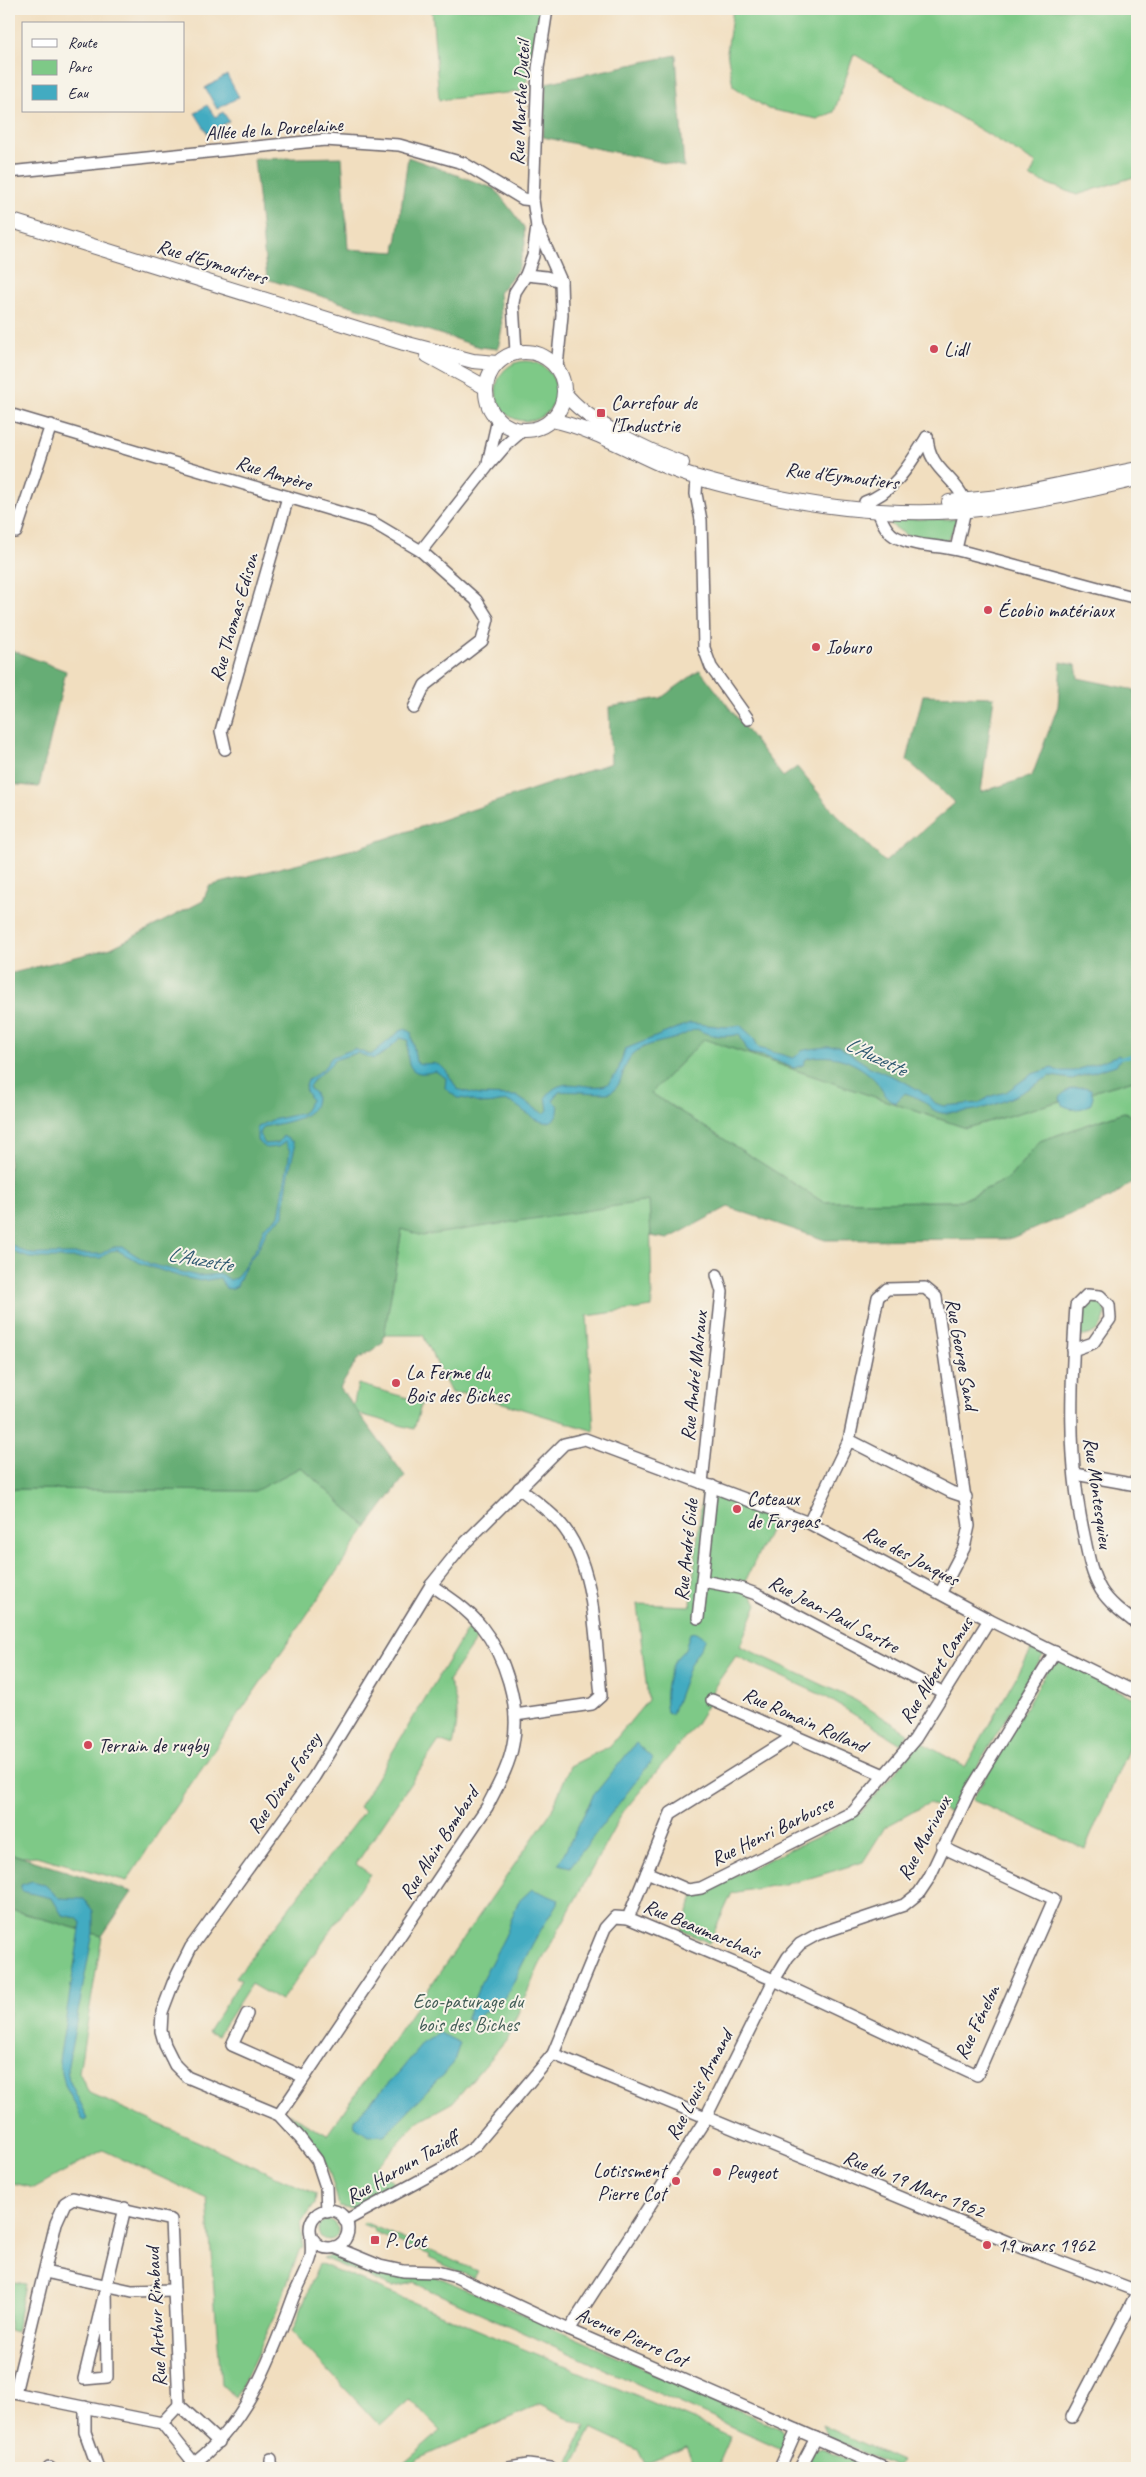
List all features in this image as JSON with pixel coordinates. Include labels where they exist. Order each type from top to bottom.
[{"type":"main road","name":"Rue d'Eymoutiers","points":[[9,220],[404,343]]},
{"type":"main road","points":[[404,343],[473,361],[497,363]]},
{"type":"main road","points":[[404,343],[486,387]]},
{"type":"main road","points":[[516,352],[538,354],[557,367],[563,378],[564,392],[558,412],[543,426],[523,430],[514,428],[498,419],[486,399],[487,378],[497,363],[516,352]]},
{"type":"main road","name":"Rue d'Eymoutiers","points":[[564,392],[585,413],[670,459],[727,478],[819,496],[865,502],[965,506],[1137,468]]},
{"type":"main road","points":[[551,420],[576,425],[651,462],[697,478],[830,506],[878,511],[914,513],[965,506],[1045,500],[1137,479]]},
{"type":"street","name":"Rue Marthe Duteil","points":[[533,200],[538,68],[547,9]]},
{"type":"street","name":"Allée de la Porcelaine","points":[[9,172],[325,140],[399,146],[463,163],[523,199],[533,200]]},
{"type":"street","points":[[516,352],[513,303],[515,292],[526,275],[534,256],[537,227],[533,200]]},
{"type":"street","points":[[537,227],[561,282],[562,315],[557,367]]},
{"type":"street","points":[[526,275],[546,277],[561,282]]},
{"type":"street","name":"Rue Ampère","points":[[9,414],[372,522],[421,551],[476,600],[488,620],[482,641],[425,685],[414,708]]},
{"type":"street","points":[[487,467],[498,419]]},
{"type":"street","points":[[16,532],[51,425]]},
{"type":"street","points":[[421,551],[487,467],[507,444],[523,430]]},
{"type":"street","points":[[865,502],[884,494],[898,478],[927,437],[928,448],[933,462],[960,490],[965,506],[956,549]]},
{"type":"street","points":[[697,478],[696,494],[701,520],[704,648],[711,666],[748,719]]},
{"type":"street","name":"Rue Thomas Edison","points":[[225,748],[221,731],[288,497]]},
{"type":"street","points":[[878,511],[887,528],[897,538],[935,548],[956,549],[1056,578],[1137,598]]},
{"type":"street","name":"Rue André Malraux","points":[[707,1485],[722,1292],[716,1275]]},
{"type":"street","name":"Rue George Sand","points":[[809,1523],[849,1440],[878,1297],[887,1289],[925,1288],[936,1297],[969,1526],[964,1548],[940,1592]]},
{"type":"street","name":"Rue Montesquieu","points":[[1073,1350],[1094,1344],[1110,1319],[1109,1305],[1100,1296],[1087,1296],[1076,1306],[1073,1350],[1070,1432],[1078,1511],[1091,1569],[1102,1591],[1118,1609],[1137,1624]]},
{"type":"street","name":"Rue Diane Fossey","points":[[327,2211],[326,2187],[317,2160],[279,2115],[186,2077],[174,2065],[164,2045],[161,2031],[162,2012],[173,1983],[191,1947],[314,1776],[431,1585],[463,1545],[558,1448],[572,1440],[585,1439],[660,1468]]},
{"type":"street","points":[[849,1440],[966,1498]]},
{"type":"street","name":"Rue des Jonques","points":[[660,1468],[809,1523],[989,1620],[1137,1693]]},
{"type":"street","points":[[1075,1474],[1137,1485]]},
{"type":"street","name":"Rue André Gide","points":[[698,1618],[703,1581],[707,1485]]},
{"type":"street","points":[[515,1715],[592,1704],[601,1696],[592,1608],[581,1555],[560,1523],[519,1488]]},
{"type":"street","name":"Rue Jean-Paul Sartre","points":[[703,1581],[739,1588],[756,1594],[944,1693]]},
{"type":"street","name":"Rue Alain Bombard","points":[[279,2115],[487,1808],[504,1772],[513,1744],[515,1715],[501,1659],[483,1628],[461,1606],[431,1585]]},
{"type":"street","name":"Rue Albert Camus","points":[[915,1739],[989,1620]]},
{"type":"street","name":"Rue Marivaux","points":[[774,1980],[788,1957],[806,1941],[818,1934],[904,1905],[919,1893],[929,1878],[968,1793],[1055,1652]]},
{"type":"street","name":"Rue Romain Rolland","points":[[712,1700],[884,1775]]},
{"type":"street","points":[[628,1918],[671,1813],[786,1741],[789,1733]]},
{"type":"street","name":"Rue Henri Barbusse","points":[[647,1872],[688,1890],[701,1888],[853,1812],[915,1739]]},
{"type":"street","name":"Rue Fénelon","points":[[774,1980],[977,2075],[1054,1899],[942,1847]]},
{"type":"street","name":"Rue Beaumarchais","points":[[615,1916],[628,1918],[774,1980]]},
{"type":"street","name":"Rue Haroun Tazieff","points":[[345,2221],[443,2168],[475,2146],[552,2054],[604,1928],[615,1916]]},
{"type":"street","name":"Rue Louis Armand","points":[[569,2330],[707,2117],[774,1980]]},
{"type":"street","points":[[247,2014],[232,2045],[304,2077]]},
{"type":"street","name":"Rue du 19 Mars 1962","points":[[552,2054],[1010,2243],[1137,2292]]},
{"type":"street","points":[[106,2285],[107,2377],[84,2379],[106,2285],[126,2208],[73,2198],[65,2203],[56,2223],[45,2272],[11,2394],[162,2422],[191,2466],[219,2442],[243,2410],[262,2378],[278,2341],[302,2275],[311,2258],[312,2237],[310,2227],[314,2218],[327,2211],[340,2214],[345,2221],[347,2234],[360,2257]]},
{"type":"street","name":"Rue Arthur Rimbaud","points":[[126,2208],[170,2220],[179,2405],[219,2442]]},
{"type":"street","points":[[311,2258],[342,2242],[347,2234]]},
{"type":"street","points":[[312,2237],[318,2245],[331,2248]]},
{"type":"street","name":"Avenue Pierre Cot","points":[[331,2248],[360,2257],[380,2266],[403,2270],[437,2272],[456,2277],[569,2330],[884,2468]]},
{"type":"street","points":[[45,2272],[132,2291],[174,2290]]},
{"type":"street","points":[[1072,2416],[1137,2292]]},
{"type":"street","points":[[162,2422],[179,2405]]},
{"type":"street","points":[[85,2407],[86,2432],[98,2468]]},
{"type":"street","points":[[780,2468],[797,2430]]},
{"type":"street","points":[[800,2468],[816,2438]]},
{"type":"street","points":[[509,2468],[528,2465],[551,2468]]},
{"type":"green space","points":[[432,9],[540,9],[525,91],[439,100]]},
{"type":"green space","points":[[733,9],[1137,9],[1137,176],[1077,195],[1030,177],[1036,163],[854,54],[834,112],[817,119],[768,109],[733,86],[727,52]]},
{"type":"green space","points":[[676,55],[684,167],[543,137],[546,83]]},
{"type":"green space","points":[[342,157],[348,249],[395,252],[408,157],[495,189],[524,227],[525,244],[518,269],[499,293],[502,327],[498,349],[480,347],[267,279],[254,159]]},
{"type":"green space","points":[[520,361],[532,361],[543,366],[551,374],[556,385],[554,403],[543,416],[532,421],[520,421],[509,416],[501,408],[496,397],[496,385],[501,374],[509,366]]},
{"type":"green space","points":[[894,519],[957,519],[949,539],[944,542],[906,535],[890,524]]},
{"type":"green space","points":[[9,649],[66,671],[39,787],[9,784]]},
{"type":"green space","points":[[1061,662],[1076,665],[1078,678],[1135,690],[1137,724],[1137,1079],[966,1128],[704,1039],[651,1093],[823,1202],[961,1201],[1009,1178],[1040,1141],[1124,1112],[1137,1119],[1137,1178],[1111,1198],[1009,1239],[825,1240],[728,1207],[668,1239],[651,1236],[649,1201],[422,1236],[402,1229],[383,1343],[357,1360],[340,1388],[405,1476],[367,1527],[301,1467],[255,1491],[9,1489],[9,974],[111,948],[203,901],[209,886],[358,848],[611,763],[609,707],[661,698],[700,670],[783,777],[797,767],[835,813],[885,862],[955,803],[907,760],[923,695],[994,697],[981,792],[1032,776],[1058,706]]},
{"type":"green space","points":[[704,1039],[966,1128],[1137,1079],[1137,1119],[1124,1112],[1040,1141],[1009,1178],[961,1201],[823,1202],[651,1093]]},
{"type":"green space","points":[[650,1201],[652,1307],[587,1316],[594,1431],[473,1394],[451,1393],[423,1335],[384,1335],[402,1229]]},
{"type":"green space","points":[[1092,1299],[1100,1303],[1104,1309],[1103,1322],[1094,1333],[1080,1335],[1078,1330],[1079,1314],[1084,1305]]},
{"type":"green space","points":[[358,1384],[422,1402],[414,1429],[352,1412]]},
{"type":"green space","points":[[301,1467],[367,1527],[173,1810],[127,1881],[36,1856],[22,1857],[9,1853],[9,1489],[254,1491]]},
{"type":"green space","name":"Eco-paturage du bois des Biches","points":[[703,1489],[775,1518],[745,1582],[757,1604],[740,1646],[855,1700],[908,1733],[901,1744],[826,1697],[736,1656],[715,1686],[710,1701],[695,1725],[623,1812],[539,1966],[506,2040],[453,2102],[417,2122],[376,2168],[399,2187],[356,2210],[339,2207],[327,2167],[315,2146],[288,2113],[327,2135],[551,1812],[570,1766],[610,1746],[648,1700],[637,1604],[690,1606]]},
{"type":"green space","points":[[471,1623],[479,1635],[448,1681],[455,1697],[457,1713],[453,1746],[439,1741],[356,1864],[370,1874],[281,2001],[251,1984],[217,2036],[208,2032],[241,1980],[236,1977],[364,1811],[359,1807]]},
{"type":"green space","points":[[1032,1649],[1044,1654],[950,1813],[929,1803],[885,1827],[863,1862],[800,1881],[732,1893],[709,1943],[681,1930],[695,1894],[830,1831],[860,1813],[921,1742],[965,1767]]},
{"type":"green space","points":[[1062,1660],[1137,1700],[1137,1729],[1085,1849],[972,1800],[1051,1664]]},
{"type":"green space","points":[[9,1853],[132,1892],[102,1936],[9,1909]]},
{"type":"green space","points":[[9,1909],[102,1936],[79,2072],[89,2093],[316,2194],[315,2203],[300,2225],[303,2247],[300,2248],[277,2312],[236,2398],[221,2384],[207,2199],[103,2150],[34,2188],[9,2182]]},
{"type":"green space","points":[[328,2220],[335,2223],[338,2230],[335,2237],[328,2240],[321,2237],[318,2230],[321,2223]]},
{"type":"green space","points":[[364,2222],[477,2271],[473,2278],[429,2258],[430,2255],[373,2231],[374,2229],[362,2224]]},
{"type":"green space","points":[[334,2254],[395,2274],[427,2275],[443,2279],[781,2429],[786,2438],[784,2450],[414,2283],[392,2287],[323,2258]]},
{"type":"green space","points":[[319,2263],[731,2436],[717,2468],[696,2468],[686,2446],[645,2464],[638,2450],[592,2428],[571,2468],[567,2466],[585,2426],[540,2404],[419,2459],[410,2468],[406,2468],[403,2464],[441,2431],[410,2399],[380,2426],[292,2332]]},
{"type":"green space","points":[[9,2281],[25,2284],[16,2332],[9,2330]]},
{"type":"green space","points":[[822,2425],[901,2461],[895,2467],[827,2437]]},
{"type":"green space","points":[[822,2448],[868,2468],[826,2468],[807,2459],[815,2450]]},
{"type":"water","points":[[227,75],[239,97],[217,109],[205,88]]},
{"type":"water","points":[[207,105],[215,117],[223,112],[229,121],[208,134],[195,113]]},
{"type":"water","points":[[690,1023],[725,1027],[740,1025],[753,1037],[759,1048],[793,1058],[804,1050],[838,1046],[870,1067],[903,1081],[929,1096],[935,1103],[943,1106],[979,1103],[991,1096],[1006,1092],[1032,1074],[1052,1068],[1058,1071],[1074,1071],[1119,1055],[1121,1059],[1116,1065],[1072,1079],[1050,1076],[1004,1101],[980,1109],[944,1113],[936,1111],[920,1099],[905,1093],[895,1103],[888,1098],[875,1080],[865,1071],[841,1059],[823,1056],[815,1057],[806,1059],[803,1065],[794,1068],[764,1056],[749,1053],[739,1034],[717,1036],[697,1029],[679,1037],[638,1050],[629,1059],[618,1085],[611,1092],[559,1092],[553,1101],[558,1106],[557,1115],[551,1121],[545,1122],[539,1121],[509,1102],[483,1104],[457,1098],[445,1088],[446,1078],[435,1071],[419,1073],[410,1066],[407,1055],[408,1040],[400,1038],[386,1052],[374,1059],[357,1053],[334,1060],[314,1080],[309,1088],[315,1093],[316,1102],[313,1109],[298,1118],[264,1127],[259,1134],[265,1144],[278,1143],[283,1136],[293,1142],[295,1147],[285,1199],[284,1216],[268,1228],[260,1246],[245,1267],[237,1286],[231,1289],[225,1288],[220,1278],[201,1281],[181,1277],[142,1264],[117,1250],[110,1251],[101,1258],[29,1258],[18,1254],[9,1247],[9,1243],[20,1250],[32,1254],[101,1254],[112,1247],[123,1247],[150,1264],[198,1276],[222,1274],[230,1280],[236,1278],[258,1245],[264,1227],[279,1216],[290,1151],[285,1142],[278,1147],[266,1148],[257,1141],[257,1127],[272,1120],[303,1113],[311,1100],[305,1089],[308,1080],[323,1069],[332,1057],[354,1049],[371,1055],[400,1031],[406,1029],[411,1032],[416,1062],[440,1065],[457,1089],[479,1095],[516,1096],[544,1114],[548,1110],[546,1097],[553,1090],[568,1084],[600,1086],[608,1084],[618,1071],[625,1049]]},
{"type":"water","points":[[1084,1087],[1091,1089],[1093,1096],[1091,1104],[1076,1109],[1062,1105],[1060,1098],[1067,1090]]},
{"type":"water","points":[[696,1632],[706,1639],[690,1664],[672,1714],[667,1712],[666,1704],[668,1678],[674,1662],[685,1650],[690,1633]]},
{"type":"water","points":[[636,1743],[653,1759],[570,1867],[559,1864],[593,1796]]},
{"type":"water","points":[[32,1881],[44,1884],[59,1898],[84,1899],[93,1911],[93,1933],[67,2070],[69,2080],[88,2118],[85,2120],[82,2118],[65,2085],[59,2061],[81,1923],[77,1918],[62,1915],[52,1898],[21,1891],[21,1885]]},
{"type":"water","points":[[532,1889],[559,1900],[533,1943],[506,1997],[471,2021],[466,2019],[481,1982],[505,1936],[518,1902]]},
{"type":"water","points":[[440,2033],[460,2043],[453,2064],[385,2135],[368,2136],[355,2127],[354,2119],[401,2070],[423,2043]]},
{"type":"waterway","name":"L'Auzette","points":[[1118,1059],[1137,1054]]},
{"type":"place","name":"Lidl","points":[[934,349]]},
{"type":"place","name":"Carrefour de l'Industrie","points":[[601,413]]},
{"type":"place","name":"Écobio matériaux","points":[[988,610]]},
{"type":"place","name":"Ioburo","points":[[816,647]]},
{"type":"place","name":"La Ferme du Bois des Biches","points":[[396,1383]]},
{"type":"place","name":"Coteaux de Fargeas","points":[[737,1509]]},
{"type":"place","name":"Terrain de rugby","points":[[88,1745]]},
{"type":"place","name":"Peugeot","points":[[717,2172]]},
{"type":"place","name":"Lotissment Pierre Cot","points":[[676,2181]]},
{"type":"place","name":"P. Cot","points":[[375,2240]]},
{"type":"place","name":"19 mars 1962","points":[[987,2245]]}]
